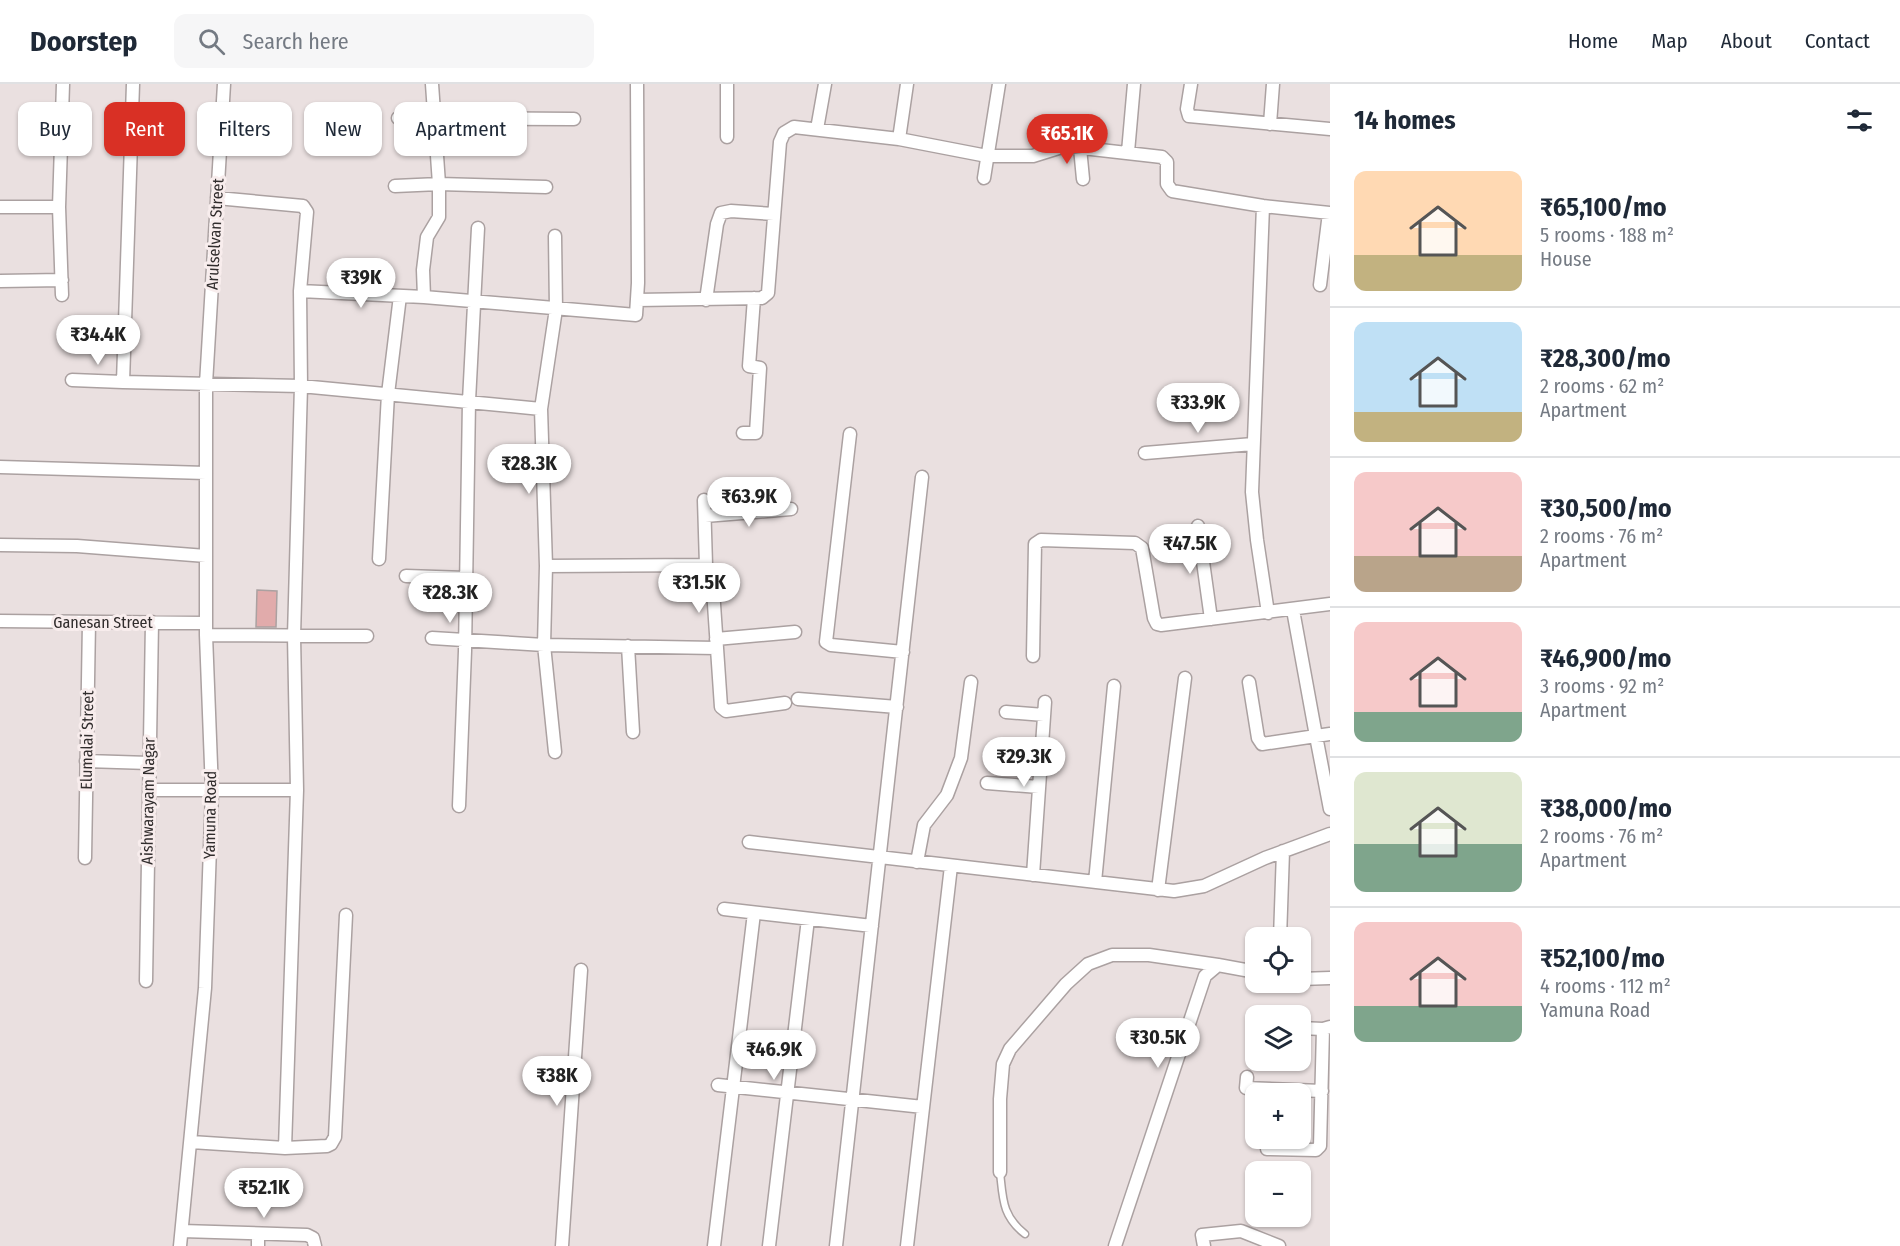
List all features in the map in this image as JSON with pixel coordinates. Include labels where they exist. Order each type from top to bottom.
[{"type":"street","points":[[62,295],[59,207],[63,84]]},
{"type":"street","points":[[123,382],[134,84]]},
{"type":"street","name":"Arulselvan Street","points":[[206,384],[224,84]]},
{"type":"street","points":[[432,84],[434,102]]},
{"type":"street","points":[[300,291],[424,297],[636,315],[638,84]]},
{"type":"street","points":[[727,84],[727,137]]},
{"type":"street","points":[[817,129],[825,84]]},
{"type":"street","points":[[898,139],[907,84]]},
{"type":"street","points":[[984,178],[999,84]]},
{"type":"street","points":[[1128,152],[1134,84]]},
{"type":"street","points":[[1191,84],[1187,109],[1189,116],[1330,129]]},
{"type":"street","points":[[1270,124],[1273,84]]},
{"type":"street","points":[[527,118],[574,119]]},
{"type":"street","points":[[637,300],[762,298],[768,293],[780,142],[784,133],[794,127],[898,139],[987,156],[1033,156],[1065,147],[1128,152],[1165,159],[1167,184],[1169,190],[1172,191],[1263,206],[1330,213],[1320,285]]},
{"type":"street","points":[[1080,148],[1083,179]]},
{"type":"street","points":[[424,297],[423,270],[427,237],[439,217],[437,156]]},
{"type":"street","points":[[395,186],[439,184],[546,187]]},
{"type":"street","points":[[218,198],[289,204],[303,206],[306,209],[300,291],[301,386],[294,636],[297,790],[285,1148]]},
{"type":"street","points":[[1263,206],[1252,492],[1268,613]]},
{"type":"street","points":[[0,207],[59,207]]},
{"type":"street","points":[[706,300],[717,224],[721,213],[731,211],[774,214]]},
{"type":"street","points":[[459,806],[466,640],[469,401],[478,228]]},
{"type":"street","points":[[555,236],[556,309],[541,409],[546,566],[544,645],[555,753]]},
{"type":"street","points":[[0,281],[62,280]]},
{"type":"street","points":[[379,559],[388,394],[400,296]]},
{"type":"street","points":[[743,433],[756,434],[760,368],[749,366],[754,298]]},
{"type":"street","points":[[72,380],[301,386],[541,409]]},
{"type":"street","name":"Yamuna Road","points":[[180,1246],[205,988],[212,791],[206,629],[206,384]]},
{"type":"street","points":[[850,434],[826,642],[831,645],[903,652]]},
{"type":"street","points":[[1145,453],[1253,444]]},
{"type":"street","points":[[0,467],[206,473]]},
{"type":"street","points":[[836,1246],[922,477]]},
{"type":"street","points":[[704,500],[706,565],[712,575],[720,702],[723,710],[785,704]]},
{"type":"street","points":[[705,516],[791,509]]},
{"type":"street","points":[[1198,526],[1212,619]]},
{"type":"street","points":[[1033,656],[1035,544],[1041,540],[1140,545],[1156,624],[1268,613],[1330,604]]},
{"type":"street","points":[[0,545],[77,546],[206,556]]},
{"type":"street","points":[[546,566],[706,565]]},
{"type":"street","points":[[406,576],[466,578]]},
{"type":"street","points":[[1293,610],[1330,809]]},
{"type":"street","name":"Ganesan Street","points":[[0,621],[152,622],[294,636],[367,636]]},
{"type":"street","name":"Elumalai Street","points":[[85,858],[88,622]]},
{"type":"street","name":"Aishwarayam Nagar","points":[[146,981],[152,622]]},
{"type":"street","points":[[432,638],[544,645],[628,646],[716,643],[795,632]]},
{"type":"street","points":[[628,646],[633,732]]},
{"type":"street","points":[[1158,890],[1185,678]]},
{"type":"street","points":[[917,862],[924,825],[946,795],[961,758],[971,682]]},
{"type":"street","points":[[1249,682],[1258,738],[1262,744],[1330,734]]},
{"type":"street","points":[[1095,882],[1114,686]]},
{"type":"street","points":[[798,699],[897,707]]},
{"type":"street","points":[[1006,712],[1045,708],[1033,875]]},
{"type":"street","points":[[86,761],[149,763]]},
{"type":"street","points":[[987,783],[1039,787]]},
{"type":"street","points":[[149,790],[297,790]]},
{"type":"street","points":[[749,842],[1174,891],[1204,886],[1282,851],[1330,834]]},
{"type":"street","points":[[1280,927],[1282,851]]},
{"type":"street","points":[[907,1246],[951,866]]},
{"type":"street","points":[[724,909],[872,926]]},
{"type":"street","points":[[714,1246],[754,913]]},
{"type":"street","points":[[190,1142],[285,1148],[331,1144],[335,1137],[346,915]]},
{"type":"street","points":[[769,1246],[808,919]]},
{"type":"street","points":[[1000,1172],[1000,1099],[1003,1064],[1010,1050],[1066,984],[1088,964],[1112,954],[1149,955],[1245,970]]},
{"type":"street","points":[[1115,1246],[1205,976],[1218,965]]},
{"type":"street","points":[[562,1246],[581,970]]},
{"type":"street","points":[[1311,979],[1330,978]]},
{"type":"street","points":[[1267,1149],[1316,1150],[1320,1146],[1326,1028]]},
{"type":"street","points":[[1247,1077],[1246,1088],[1322,1091]]},
{"type":"street","points":[[718,1085],[923,1107]]},
{"type":"street","points":[[182,1231],[258,1240],[307,1235],[312,1238],[315,1246]]},
{"type":"street","points":[[1204,1246],[1202,1235],[1241,1232],[1279,1246]]},
{"type":"lane","points":[[1000,1172],[1007,1215],[1025,1234]]},
{"type":"building","points":[[257,590],[277,591],[276,627],[256,627]]}]
